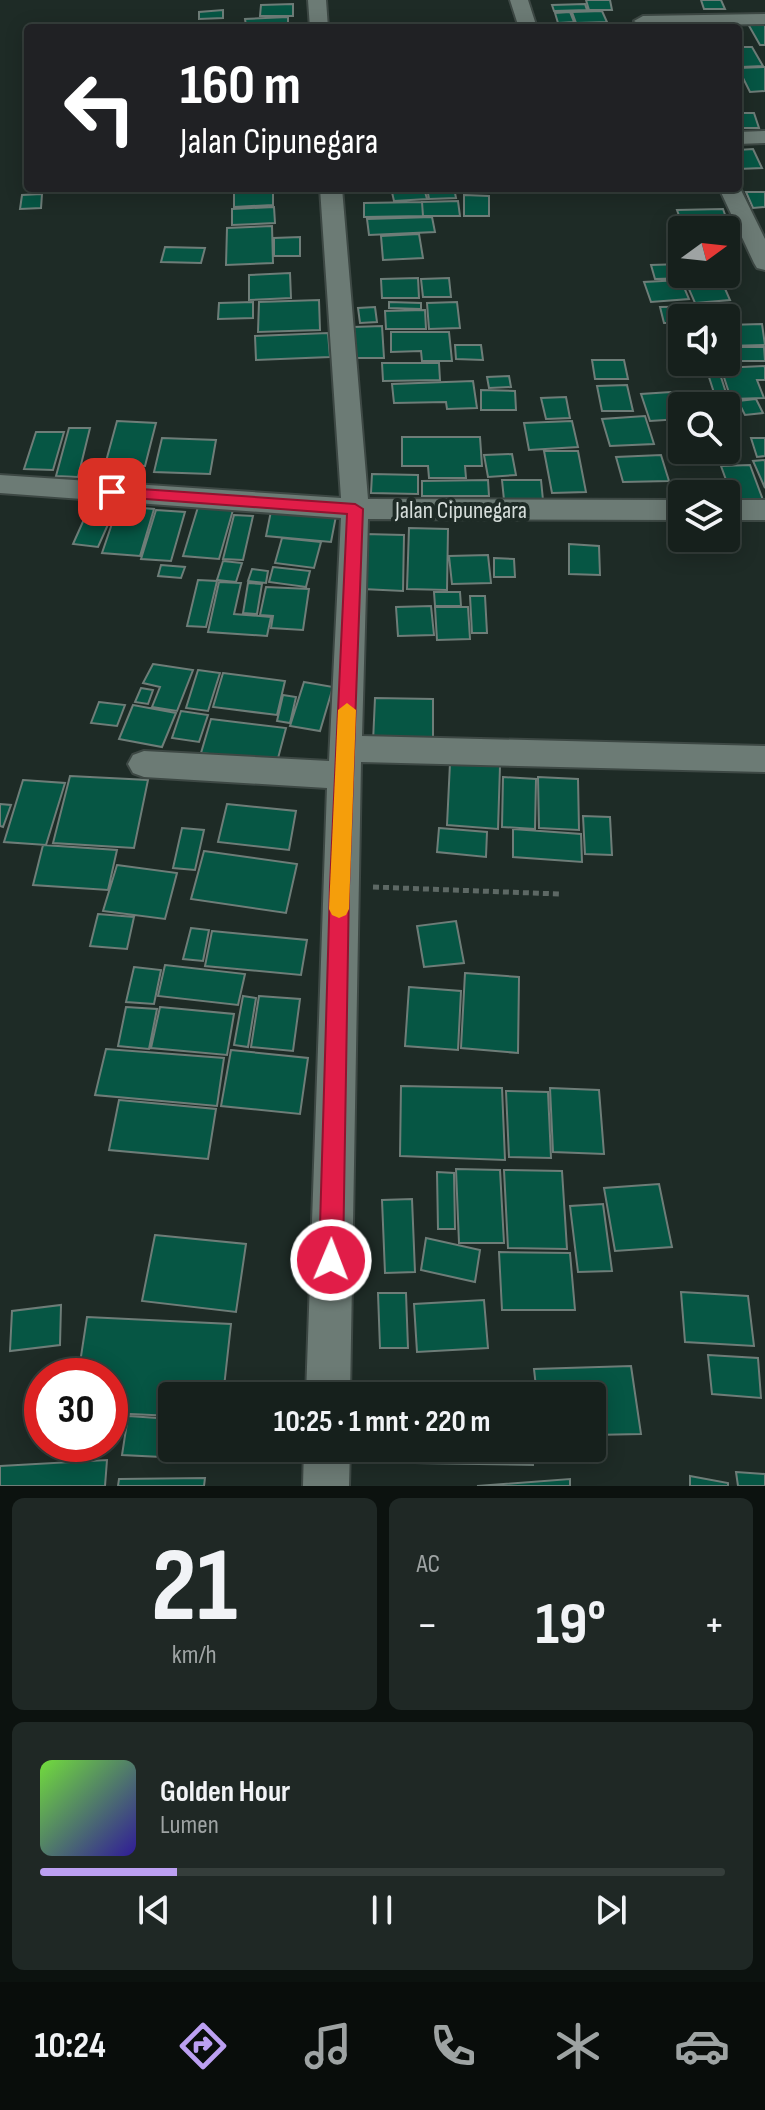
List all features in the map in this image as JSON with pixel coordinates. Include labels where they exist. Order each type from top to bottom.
[{"type":"street","points":[[317,0],[319,24]]},
{"type":"street","points":[[519,0],[527,24]]},
{"type":"street","points":[[632,0],[644,24]]},
{"type":"street","points":[[664,24],[765,19]]},
{"type":"street","points":[[742,138],[765,137]]},
{"type":"street","points":[[328,1382],[340,886],[355,509],[331,192]]},
{"type":"street","points":[[732,192],[765,263]]},
{"type":"street","name":"Jalan Cipunegara","points":[[0,484],[355,509],[668,510]]},
{"type":"street","points":[[740,510],[765,510]]},
{"type":"street","points":[[144,764],[765,759]]},
{"type":"street","points":[[326,1486],[327,1462]]},
{"type":"path","points":[[340,886],[559,894]]},
{"type":"building","points":[[586,0],[610,0],[612,10],[589,10]]},
{"type":"building","points":[[701,0],[721,0],[725,9],[704,9]]},
{"type":"building","points":[[293,4],[293,16],[260,16],[261,5]]},
{"type":"building","points":[[585,4],[587,10],[554,11],[552,5]]},
{"type":"building","points":[[223,10],[223,18],[199,19],[199,12]]},
{"type":"building","points":[[602,11],[607,22],[576,23],[572,12]]},
{"type":"building","points":[[570,12],[574,22],[558,23],[555,13]]},
{"type":"building","points":[[288,17],[288,24],[246,24],[245,19]]},
{"type":"building","points":[[765,23],[765,45],[760,45],[748,24]]},
{"type":"building","points":[[742,47],[752,47],[763,66],[742,67]]},
{"type":"building","points":[[765,67],[765,91],[750,92],[742,76],[742,68]]},
{"type":"building","points":[[742,113],[754,113],[759,128],[742,128]]},
{"type":"building","points":[[753,149],[762,168],[742,169],[742,150]]},
{"type":"building","points":[[234,192],[273,192],[273,205],[234,207]]},
{"type":"building","points":[[392,192],[425,192],[427,199],[394,201]]},
{"type":"building","points":[[428,192],[455,192],[456,198],[429,199]]},
{"type":"building","points":[[746,192],[765,192],[765,207],[753,208]]},
{"type":"building","points":[[42,194],[41,208],[20,209],[22,195]]},
{"type":"building","points":[[464,195],[489,196],[489,216],[464,216]]},
{"type":"building","points":[[458,201],[460,216],[423,216],[422,202]]},
{"type":"building","points":[[422,202],[423,216],[364,217],[364,203]]},
{"type":"building","points":[[274,207],[275,223],[232,225],[232,209]]},
{"type":"building","points":[[723,209],[725,216],[679,216],[677,210]]},
{"type":"building","points":[[432,217],[435,232],[369,235],[367,219]]},
{"type":"building","points":[[272,226],[273,263],[226,265],[227,228]]},
{"type":"building","points":[[419,234],[423,258],[383,260],[381,236]]},
{"type":"building","points":[[300,237],[300,256],[274,256],[274,238]]},
{"type":"building","points":[[165,247],[205,248],[201,263],[161,262]]},
{"type":"building","points":[[668,264],[668,279],[655,279],[651,265]]},
{"type":"building","points":[[290,273],[291,298],[249,300],[249,275]]},
{"type":"building","points":[[418,278],[419,298],[382,298],[381,279]]},
{"type":"building","points":[[449,278],[451,297],[423,297],[421,279]]},
{"type":"building","points":[[668,281],[668,288],[684,288],[689,299],[651,302],[644,282]]},
{"type":"building","points":[[688,288],[725,288],[730,300],[695,303]]},
{"type":"building","points":[[319,300],[320,330],[258,332],[259,302]]},
{"type":"building","points":[[253,302],[253,318],[218,319],[219,303]]},
{"type":"building","points":[[389,302],[421,303],[421,309],[389,308]]},
{"type":"building","points":[[457,302],[460,328],[429,329],[427,303]]},
{"type":"building","points":[[375,307],[377,322],[360,323],[358,308]]},
{"type":"building","points":[[660,307],[668,307],[668,323],[664,323]]},
{"type":"building","points":[[425,310],[426,329],[386,329],[385,311]]},
{"type":"building","points":[[762,324],[765,345],[740,346],[740,325]]},
{"type":"building","points":[[382,326],[384,358],[354,358],[353,327]]},
{"type":"building","points":[[391,332],[449,332],[452,361],[422,361],[421,351],[391,352]]},
{"type":"building","points":[[328,333],[330,357],[256,360],[255,336]]},
{"type":"building","points":[[455,345],[481,345],[483,360],[456,359]]},
{"type":"building","points":[[740,347],[764,347],[765,361],[740,361]]},
{"type":"building","points":[[592,360],[624,360],[628,379],[595,379]]},
{"type":"building","points":[[382,363],[439,363],[440,380],[383,381]]},
{"type":"building","points":[[765,366],[765,380],[757,380],[764,398],[740,399],[740,392],[729,392],[724,376],[740,376],[740,367]]},
{"type":"building","points":[[509,376],[511,387],[489,388],[487,377]]},
{"type":"building","points":[[709,376],[721,376],[726,392],[714,392]]},
{"type":"building","points":[[473,381],[477,408],[447,409],[446,402],[394,403],[392,384]]},
{"type":"building","points":[[627,385],[633,411],[602,411],[597,386]]},
{"type":"building","points":[[481,390],[515,391],[516,410],[481,410]]},
{"type":"building","points":[[668,392],[668,420],[650,421],[641,394]]},
{"type":"building","points":[[566,397],[570,418],[546,419],[541,398]]},
{"type":"building","points":[[756,399],[763,413],[745,415],[740,401]]},
{"type":"building","points":[[645,416],[654,444],[610,446],[602,419]]},
{"type":"building","points":[[117,421],[156,423],[145,466],[105,465]]},
{"type":"building","points":[[572,421],[578,447],[529,450],[524,423]]},
{"type":"building","points":[[69,428],[90,428],[78,477],[56,476]]},
{"type":"building","points":[[36,432],[64,432],[53,470],[24,469]]},
{"type":"building","points":[[402,437],[480,437],[482,466],[465,466],[466,478],[429,478],[428,466],[402,466]]},
{"type":"building","points":[[162,438],[216,440],[210,474],[154,472]]},
{"type":"building","points":[[751,438],[765,438],[765,456],[757,457]]},
{"type":"building","points":[[544,451],[578,451],[586,492],[552,493]]},
{"type":"building","points":[[512,454],[516,475],[488,477],[484,455]]},
{"type":"building","points":[[661,455],[669,480],[623,482],[616,457]]},
{"type":"building","points":[[765,460],[765,488],[753,461]]},
{"type":"building","points":[[750,465],[763,500],[740,502],[740,480],[726,480],[721,466]]},
{"type":"building","points":[[372,474],[418,475],[418,494],[371,493]]},
{"type":"building","points":[[488,480],[489,496],[422,496],[422,481]]},
{"type":"building","points":[[502,480],[541,480],[543,500],[504,500]]},
{"type":"building","points":[[118,506],[154,509],[140,556],[102,553]]},
{"type":"building","points":[[198,507],[233,510],[219,559],[183,556]]},
{"type":"building","points":[[156,510],[185,512],[171,561],[141,559]]},
{"type":"building","points":[[271,511],[336,516],[331,542],[266,536]]},
{"type":"building","points":[[234,515],[253,516],[243,560],[223,559]]},
{"type":"building","points":[[85,517],[110,520],[98,547],[73,544]]},
{"type":"building","points":[[409,528],[448,529],[447,590],[407,589]]},
{"type":"building","points":[[365,534],[404,535],[403,591],[363,589]]},
{"type":"building","points":[[282,538],[321,542],[314,568],[275,563]]},
{"type":"building","points":[[569,544],[599,546],[600,575],[569,574]]},
{"type":"building","points":[[488,555],[491,583],[452,584],[449,556]]},
{"type":"building","points":[[494,558],[514,559],[515,577],[494,577]]},
{"type":"building","points":[[223,561],[242,563],[236,582],[217,580]]},
{"type":"building","points":[[161,565],[185,567],[181,578],[158,576]]},
{"type":"building","points":[[273,567],[310,571],[306,587],[269,582]]},
{"type":"building","points":[[252,569],[268,571],[266,583],[248,581]]},
{"type":"building","points":[[198,580],[217,581],[206,627],[187,626]]},
{"type":"building","points":[[219,582],[241,583],[234,614],[271,617],[267,636],[208,632]]},
{"type":"building","points":[[248,583],[262,584],[257,614],[243,613]]},
{"type":"building","points":[[266,587],[309,589],[303,630],[271,628],[273,616],[260,615]]},
{"type":"building","points":[[434,592],[460,592],[461,606],[435,606]]},
{"type":"building","points":[[470,596],[485,596],[487,633],[472,633]]},
{"type":"building","points":[[431,606],[434,635],[398,636],[396,607]]},
{"type":"building","points":[[435,607],[468,607],[470,639],[437,640]]},
{"type":"building","points":[[153,664],[193,670],[177,711],[152,707],[160,687],[143,683]]},
{"type":"building","points":[[198,670],[220,673],[208,711],[186,708]]},
{"type":"building","points":[[223,673],[285,681],[277,715],[213,707]]},
{"type":"building","points":[[304,682],[333,687],[320,731],[290,726]]},
{"type":"building","points":[[141,688],[153,690],[148,704],[135,702]]},
{"type":"building","points":[[283,695],[296,697],[290,723],[277,721]]},
{"type":"building","points":[[375,698],[433,699],[433,744],[373,742]]},
{"type":"building","points":[[99,702],[125,705],[117,726],[91,723]]},
{"type":"building","points":[[133,705],[176,713],[162,747],[119,739]]},
{"type":"building","points":[[181,711],[208,715],[199,742],[172,738]]},
{"type":"building","points":[[211,719],[286,728],[277,762],[201,753]]},
{"type":"building","points":[[450,763],[500,766],[498,829],[447,825]]},
{"type":"building","points":[[70,776],[148,780],[134,848],[53,843]]},
{"type":"building","points":[[503,777],[536,779],[535,829],[502,827]]},
{"type":"building","points":[[538,777],[578,779],[579,830],[539,828]]},
{"type":"building","points":[[23,780],[65,783],[46,845],[4,842]]},
{"type":"building","points":[[0,804],[11,805],[3,827],[0,826]]},
{"type":"building","points":[[227,804],[296,811],[289,850],[218,842]]},
{"type":"building","points":[[583,816],[610,817],[612,855],[585,854]]},
{"type":"building","points":[[182,828],[204,830],[195,870],[173,868]]},
{"type":"building","points":[[439,828],[487,832],[486,857],[437,852]]},
{"type":"building","points":[[513,829],[581,834],[582,862],[513,857]]},
{"type":"building","points":[[43,845],[117,850],[108,890],[33,885]]},
{"type":"building","points":[[204,851],[297,864],[286,913],[191,899]]},
{"type":"building","points":[[117,865],[177,873],[165,919],[103,911]]},
{"type":"building","points":[[98,914],[134,917],[127,949],[90,946]]},
{"type":"building","points":[[456,921],[464,963],[424,967],[417,926]]},
{"type":"building","points":[[191,928],[209,930],[203,961],[183,959]]},
{"type":"building","points":[[212,931],[307,940],[301,975],[205,966]]},
{"type":"building","points":[[165,965],[245,974],[238,1005],[158,996]]},
{"type":"building","points":[[134,967],[161,970],[154,1004],[126,1002]]},
{"type":"building","points":[[465,973],[519,977],[518,1053],[461,1048]]},
{"type":"building","points":[[409,987],[461,991],[458,1050],[405,1046]]},
{"type":"building","points":[[243,996],[256,998],[248,1047],[234,1045]]},
{"type":"building","points":[[259,996],[300,999],[293,1051],[251,1047]]},
{"type":"building","points":[[126,1007],[157,1009],[149,1049],[118,1046]]},
{"type":"building","points":[[160,1007],[234,1014],[227,1055],[151,1048]]},
{"type":"building","points":[[106,1049],[224,1058],[217,1106],[95,1095]]},
{"type":"building","points":[[231,1050],[308,1058],[300,1114],[221,1106]]},
{"type":"building","points":[[401,1086],[502,1088],[505,1160],[400,1156]]},
{"type":"building","points":[[550,1088],[599,1090],[604,1154],[553,1152]]},
{"type":"building","points":[[506,1091],[548,1092],[551,1158],[509,1157]]},
{"type":"building","points":[[119,1100],[216,1109],[208,1159],[109,1150]]},
{"type":"building","points":[[456,1169],[500,1170],[504,1243],[459,1243]]},
{"type":"building","points":[[504,1170],[562,1171],[567,1249],[508,1248]]},
{"type":"building","points":[[437,1172],[454,1173],[455,1229],[438,1229]]},
{"type":"building","points":[[659,1184],[672,1247],[615,1251],[604,1188]]},
{"type":"building","points":[[412,1199],[415,1272],[385,1273],[382,1200]]},
{"type":"building","points":[[603,1204],[612,1271],[578,1272],[570,1206]]},
{"type":"building","points":[[155,1235],[246,1244],[236,1312],[142,1301]]},
{"type":"building","points":[[426,1238],[480,1250],[475,1282],[421,1270]]},
{"type":"building","points":[[499,1252],[570,1253],[575,1310],[502,1310]]},
{"type":"building","points":[[681,1292],[748,1296],[754,1346],[685,1342]]},
{"type":"building","points":[[378,1293],[406,1293],[408,1348],[380,1348]]},
{"type":"building","points":[[484,1300],[488,1348],[417,1352],[414,1304]]},
{"type":"building","points":[[61,1305],[60,1345],[10,1351],[12,1311]]},
{"type":"building","points":[[87,1317],[231,1324],[225,1382],[158,1382],[158,1415],[128,1414],[128,1358],[81,1358]]},
{"type":"building","points":[[708,1355],[758,1358],[761,1398],[712,1394]]},
{"type":"building","points":[[631,1366],[641,1434],[606,1435],[606,1382],[535,1382],[534,1369]]},
{"type":"building","points":[[128,1416],[158,1418],[158,1457],[128,1455]]},
{"type":"building","points":[[107,1462],[105,1486],[0,1486],[0,1466]]},
{"type":"building","points":[[533,1462],[533,1465],[416,1463]]},
{"type":"building","points":[[736,1472],[765,1474],[765,1486],[738,1486]]},
{"type":"building","points":[[690,1476],[728,1483],[728,1486],[690,1486]]},
{"type":"building","points":[[205,1478],[204,1486],[118,1486],[119,1479]]},
{"type":"building","points":[[570,1479],[570,1486],[477,1486]]},
{"type":"slow traffic","points":[[339,909],[347,710]]},
{"type":"route","points":[[112,492],[355,509],[340,886],[331,1260]]}]
